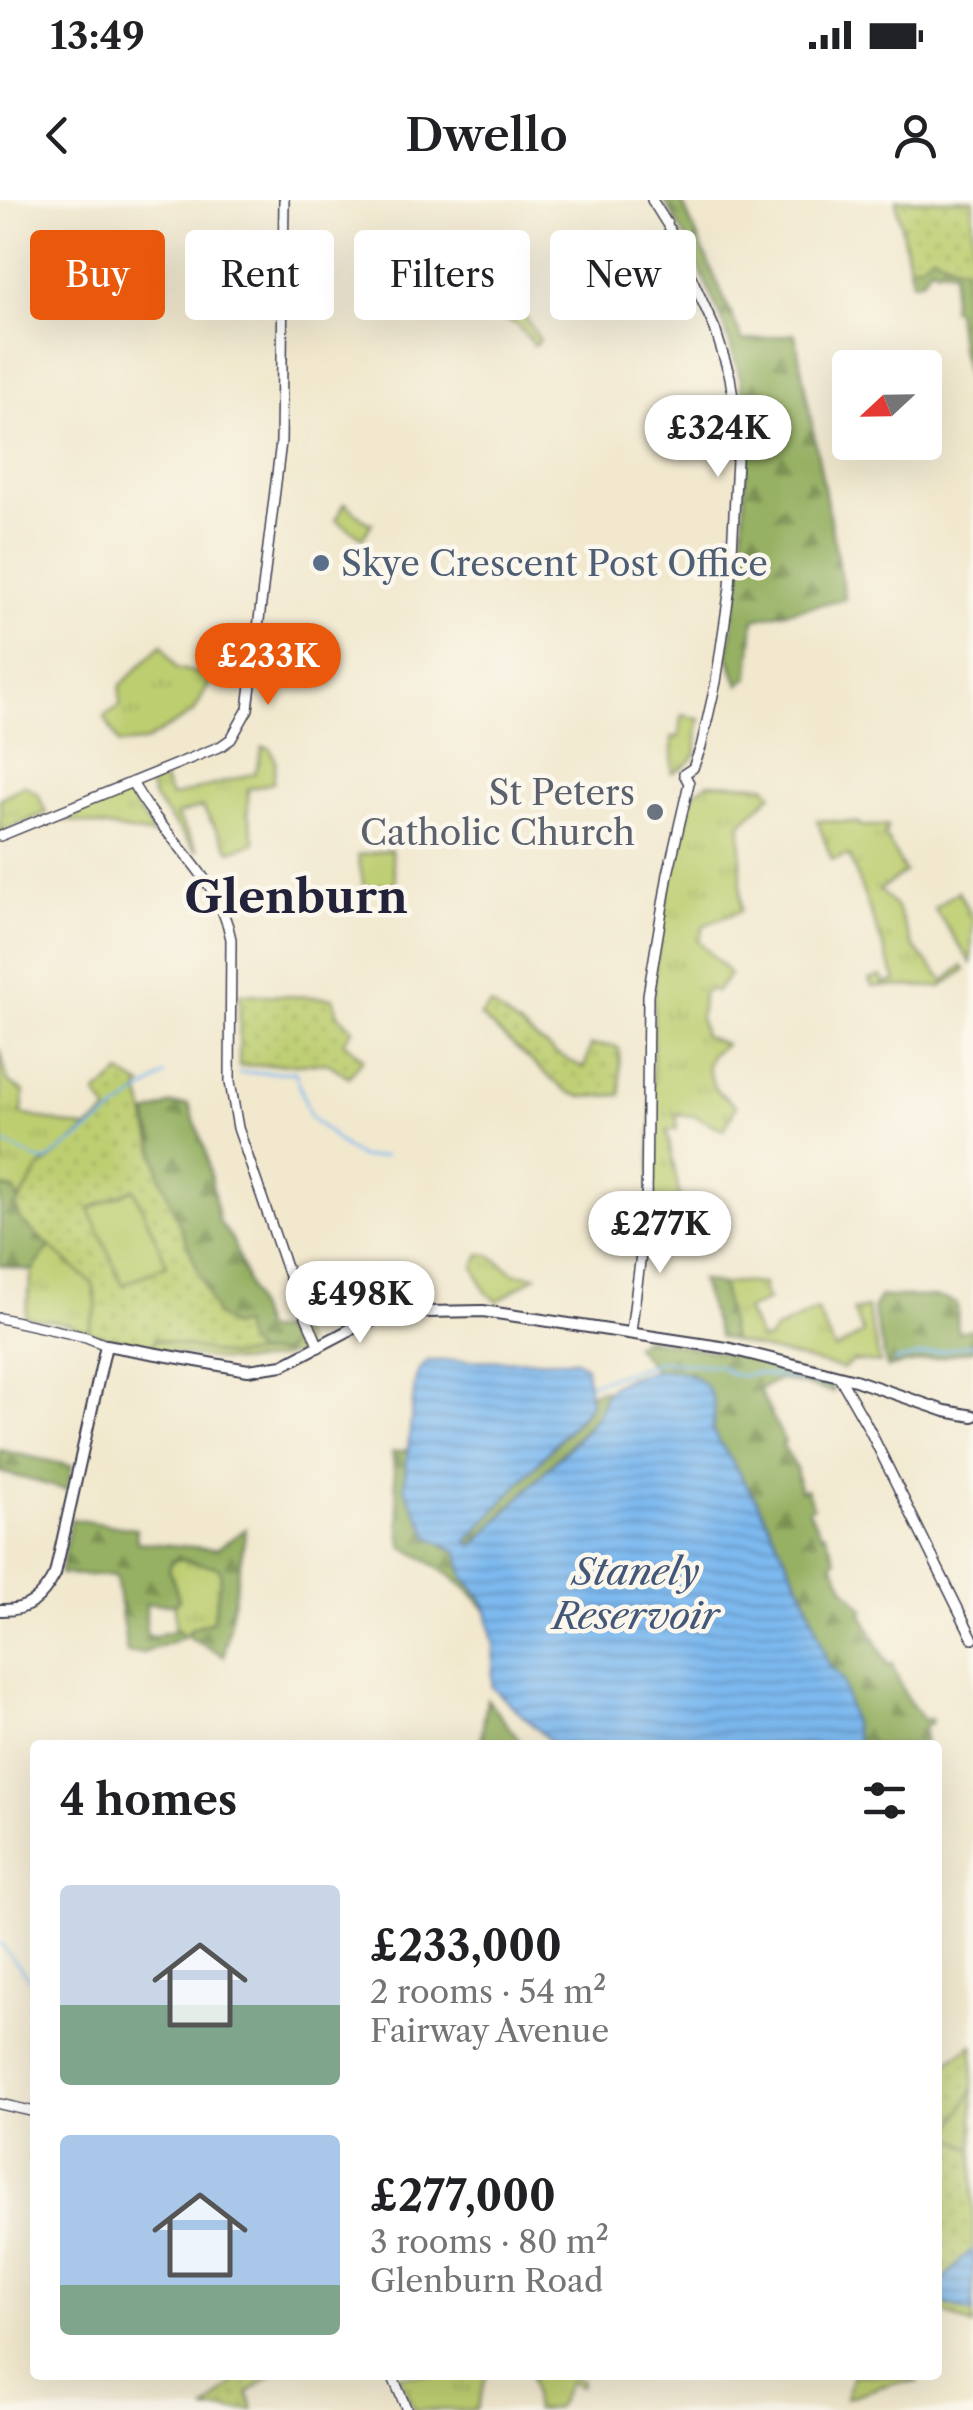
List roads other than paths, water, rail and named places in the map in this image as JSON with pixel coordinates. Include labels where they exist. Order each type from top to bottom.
[{"type":"main road","points":[[0,1610],[14,1611],[30,1605],[43,1596],[54,1574],[106,1345],[248,1370],[283,1365],[380,1318],[444,1310],[482,1311],[727,1348],[973,1416]]},
{"type":"street","points":[[0,836],[221,746],[231,738],[248,709],[281,442],[284,200]]},
{"type":"street","points":[[632,1332],[646,1216],[648,995],[668,874],[689,783],[699,778],[693,768],[716,682],[728,610],[738,442],[730,377],[720,342],[668,224],[652,200]]},
{"type":"street","points":[[132,782],[156,822],[216,892],[228,920],[230,1082],[238,1128],[294,1292],[318,1346]]},
{"type":"street","points":[[0,1318],[106,1345]]},
{"type":"street","points":[[840,1378],[973,1639]]},
{"type":"street","points":[[850,1396],[867,1384]]},
{"type":"street","points":[[0,2104],[30,2111]]},
{"type":"street","points":[[394,2380],[407,2410]]},
{"type":"water","name":"Stanely Reservoir","points":[[576,1360],[586,1367],[590,1405],[467,1541],[474,1546],[582,1435],[615,1384],[632,1376],[669,1370],[700,1380],[710,1392],[714,1408],[712,1430],[758,1503],[805,1596],[828,1664],[842,1679],[857,1740],[549,1740],[492,1687],[494,1647],[482,1598],[464,1577],[458,1552],[430,1537],[404,1487],[415,1382],[428,1361]]},
{"type":"water","points":[[973,2248],[973,2313],[942,2303],[942,2281]]},
{"type":"waterway","points":[[239,1073],[295,1072],[310,1116],[348,1150],[363,1158],[384,1156]]},
{"type":"waterway","points":[[0,1141],[42,1162],[48,1160],[165,1075]]},
{"type":"waterway","points":[[895,1361],[973,1344]]},
{"type":"waterway","points":[[589,1384],[661,1361],[721,1366],[741,1376],[755,1373],[828,1385]]},
{"type":"waterway","points":[[0,1944],[30,1979]]},
{"type":"place","name":"Skye Crescent Post Office","points":[[321,563]]},
{"type":"place","name":"St Peters Catholic Church","points":[[655,812]]},
{"type":"district","name":"Glenburn","points":[[296,897]]}]
